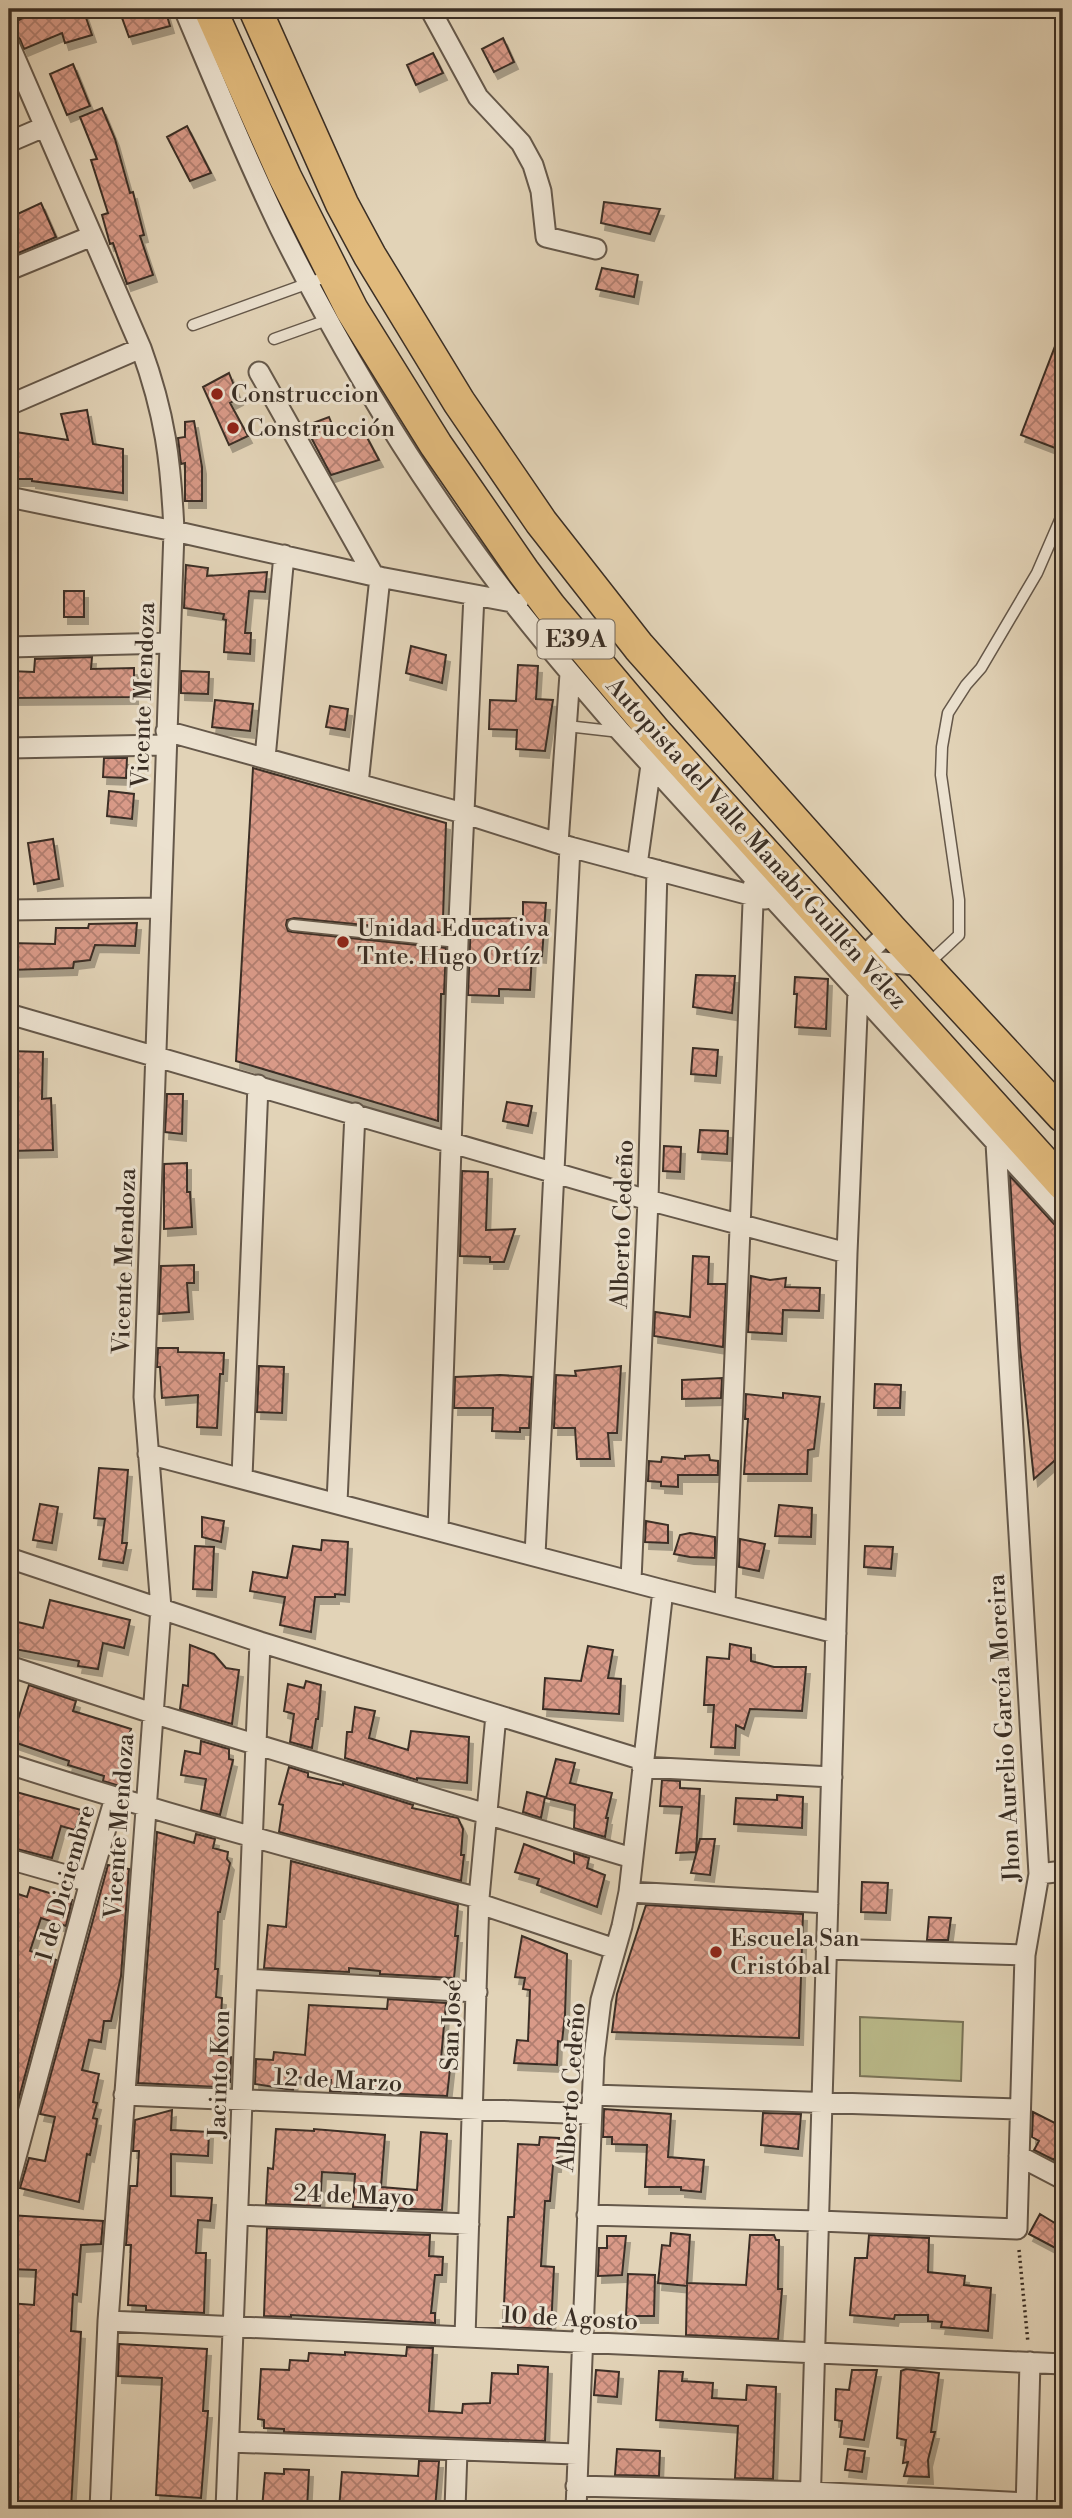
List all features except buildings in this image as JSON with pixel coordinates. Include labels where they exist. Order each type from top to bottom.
[{"type":"main road","name":"Autopista del Valle Manabí Guillén Vélez","points":[[210,9],[280,166],[321,278],[352,310],[403,395],[465,489],[550,607],[859,975],[997,1127],[1063,1184]]},
{"type":"main road","name":"Autopista del Valle Manabí Guillén Vélez","points":[[255,9],[342,204],[370,256],[452,391],[580,575],[639,647],[891,930],[1063,1116]]},
{"type":"street","points":[[9,10],[14,9]]},
{"type":"street","points":[[184,9],[279,227],[321,278],[401,442],[512,602],[570,674],[754,887],[859,975],[925,966]]},
{"type":"street","points":[[430,9],[478,97],[521,143],[533,165],[541,191],[546,237],[596,249]]},
{"type":"street","name":"Vicente Mendoza","points":[[9,44],[141,348],[160,406],[172,470],[174,530],[144,1397],[161,1608],[108,2321],[100,2509]]},
{"type":"street","points":[[9,142],[44,127]]},
{"type":"street","points":[[9,270],[92,236]]},
{"type":"street","points":[[9,405],[141,348]]},
{"type":"street","points":[[259,372],[377,576],[358,784]]},
{"type":"street","points":[[9,497],[174,530],[377,576],[550,607]]},
{"type":"street","points":[[265,758],[284,555]]},
{"type":"street","points":[[438,1529],[458,942],[474,595]]},
{"type":"street","points":[[9,647],[170,643]]},
{"type":"street","points":[[535,1555],[549,1282],[570,674]]},
{"type":"street","points":[[637,865],[655,732]]},
{"type":"street","points":[[9,748],[166,738],[265,758],[637,865],[754,887]]},
{"type":"street","name":"Alberto Cedeño","points":[[631,1580],[648,1200],[657,870]]},
{"type":"street","points":[[725,1604],[754,887]]},
{"type":"street","points":[[9,910],[160,908]]},
{"type":"street","points":[[811,2501],[847,1253],[859,975],[891,930]]},
{"type":"street","points":[[9,1014],[648,1200],[847,1253]]},
{"type":"street","points":[[242,1477],[258,1085]]},
{"type":"street","points":[[337,1503],[355,1114]]},
{"type":"street","points":[[997,1127],[1063,1216]]},
{"type":"street","name":"Jhon Aurelio García Moreira","points":[[997,1127],[1040,1874],[1025,1955],[1017,2229]]},
{"type":"street","points":[[148,1454],[836,1633]]},
{"type":"street","points":[[9,1558],[260,1642],[496,1714],[642,1763],[832,1777]]},
{"type":"street","name":"Alberto Cedeño","points":[[576,2509],[591,2105],[601,2000],[629,1892],[663,1590]]},
{"type":"street","name":"Jacinto Kon","points":[[226,2509],[260,1642]]},
{"type":"street","points":[[9,1665],[152,1713],[632,1858]]},
{"type":"street","name":"San José","points":[[465,2337],[480,1901],[496,1714]]},
{"type":"street","points":[[9,1763],[145,1808],[480,1901],[615,1949]]},
{"type":"street","name":"1 de Diciembre","points":[[9,2183],[115,1798]]},
{"type":"street","points":[[9,1859],[90,1882]]},
{"type":"street","points":[[1040,1874],[1063,1871]]},
{"type":"street","points":[[629,1892],[828,1903]]},
{"type":"street","points":[[826,1949],[1025,1955]]},
{"type":"street","points":[[247,1979],[477,1992]]},
{"type":"street","name":"12 de Marzo","points":[[124,2095],[472,2111],[591,2105],[823,2101],[1020,2109]]},
{"type":"street","points":[[1018,2156],[1063,2179]]},
{"type":"street","name":"24 de Mayo","points":[[238,2215],[469,2224]]},
{"type":"street","points":[[587,2215],[1017,2229]]},
{"type":"street","name":"10 de Agosto","points":[[108,2321],[1063,2364]]},
{"type":"street","points":[[576,2486],[811,2501],[1026,2506],[1030,2362]]},
{"type":"street","points":[[229,2442],[577,2454]]},
{"type":"street","points":[[455,2509],[457,2451]]},
{"type":"lane","points":[[193,325],[321,278]]},
{"type":"lane","points":[[274,339],[352,310]]},
{"type":"lane","points":[[925,966],[959,935],[959,900],[941,775],[942,747],[948,713],[981,668],[1037,573],[1063,513]]},
{"type":"lane","points":[[567,726],[621,732]]},
{"type":"lane","points":[[293,925],[458,942]]},
{"type":"path","points":[[1017,2229],[1030,2362]]},
{"type":"green space","points":[[860,2017],[963,2022],[961,2081],[860,2076]]},
{"type":"place","name":"Construccion","points":[[217,394]]},
{"type":"place","name":"Construcción","points":[[233,428]]},
{"type":"place","name":"Unidad Educativa Tnte. Hugo Ortíz","points":[[343,942]]},
{"type":"place","name":"Escuela San Cristóbal","points":[[716,1952]]}]
